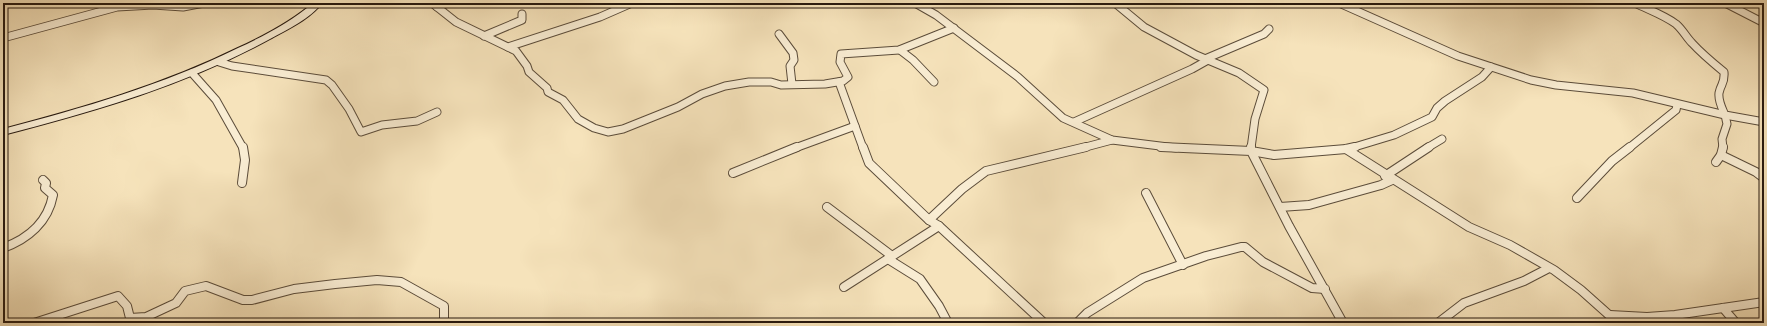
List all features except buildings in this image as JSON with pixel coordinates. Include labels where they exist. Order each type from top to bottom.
[{"type":"street","points":[[3,38],[117,8],[153,6],[183,7],[204,3]]},
{"type":"street","points":[[3,132],[156,87],[219,62],[266,38],[310,11],[318,3]]},
{"type":"street","points":[[434,5],[448,3]]},
{"type":"street","points":[[508,47],[525,43],[559,30],[604,17],[632,3]]},
{"type":"street","points":[[915,3],[954,28],[999,64],[1018,77],[1063,118],[1112,140],[1165,147],[1251,151],[1274,155],[1346,149],[1394,135],[1432,117],[1437,108],[1445,101],[1482,77],[1491,67]]},
{"type":"street","points":[[1115,3],[1144,27],[1207,60],[1239,73],[1264,90],[1252,133],[1251,151],[1343,323]]},
{"type":"street","points":[[1339,3],[1383,24],[1491,67],[1551,84],[1633,93],[1677,105],[1764,122]]},
{"type":"street","points":[[1635,3],[1667,18],[1677,25],[1686,33],[1690,41],[1702,54],[1724,72],[1725,81],[1718,90],[1718,99],[1727,124],[1722,139],[1723,146],[1721,155],[1716,162]]},
{"type":"street","points":[[1725,3],[1764,23]]},
{"type":"street","points":[[434,5],[456,22],[508,47],[521,56],[529,72],[547,88],[548,92],[563,100],[578,119],[598,129],[608,132],[678,107],[702,94],[725,86],[749,82],[825,84],[847,80],[848,77],[840,62],[841,54],[852,51],[878,53],[900,50],[954,28]]},
{"type":"street","points":[[484,36],[522,20],[522,14]]},
{"type":"street","points":[[1748,14],[1764,16]]},
{"type":"street","points":[[1074,122],[1192,69],[1238,43],[1256,37],[1269,29]]},
{"type":"street","points":[[779,34],[793,53],[794,60],[790,66],[792,84]]},
{"type":"street","points":[[900,50],[913,60],[934,82]]},
{"type":"street","points":[[219,62],[232,66],[326,80],[336,87],[339,97],[349,107],[361,132],[381,126],[414,122],[437,112]]},
{"type":"street","points":[[192,73],[216,100],[243,145],[244,160],[242,183]]},
{"type":"street","points":[[839,82],[869,163],[929,220],[938,226],[1044,323]]},
{"type":"street","points":[[1577,198],[1612,161],[1676,110],[1677,105]]},
{"type":"street","points":[[733,173],[803,144],[855,126]]},
{"type":"street","points":[[1280,207],[1309,205],[1325,201],[1389,178],[1413,156],[1442,139]]},
{"type":"street","points":[[929,220],[962,189],[986,171],[1112,140]]},
{"type":"street","points":[[1346,149],[1389,178],[1469,226],[1511,246],[1549,268],[1590,296],[1618,323]]},
{"type":"street","points":[[1721,155],[1756,172],[1764,178]]},
{"type":"street","points":[[3,248],[13,245],[41,224],[53,201],[53,195],[45,188],[46,183],[43,180]]},
{"type":"street","points":[[1146,194],[1183,265]]},
{"type":"street","points":[[827,206],[890,258],[920,279],[939,306],[948,323]]},
{"type":"street","points":[[844,288],[938,226]]},
{"type":"street","points":[[1077,323],[1087,313],[1143,278],[1241,247],[1263,262],[1312,288],[1325,289]]},
{"type":"street","points":[[1438,323],[1464,303],[1524,281],[1549,268]]},
{"type":"street","points":[[34,323],[118,296],[127,306],[130,318],[146,317],[176,303],[185,291],[206,286],[237,298],[252,300],[294,289],[377,280],[401,282],[444,306],[444,323]]},
{"type":"street","points":[[1610,315],[1648,317],[1675,315],[1764,302]]},
{"type":"street","points":[[1723,308],[1736,323]]}]
